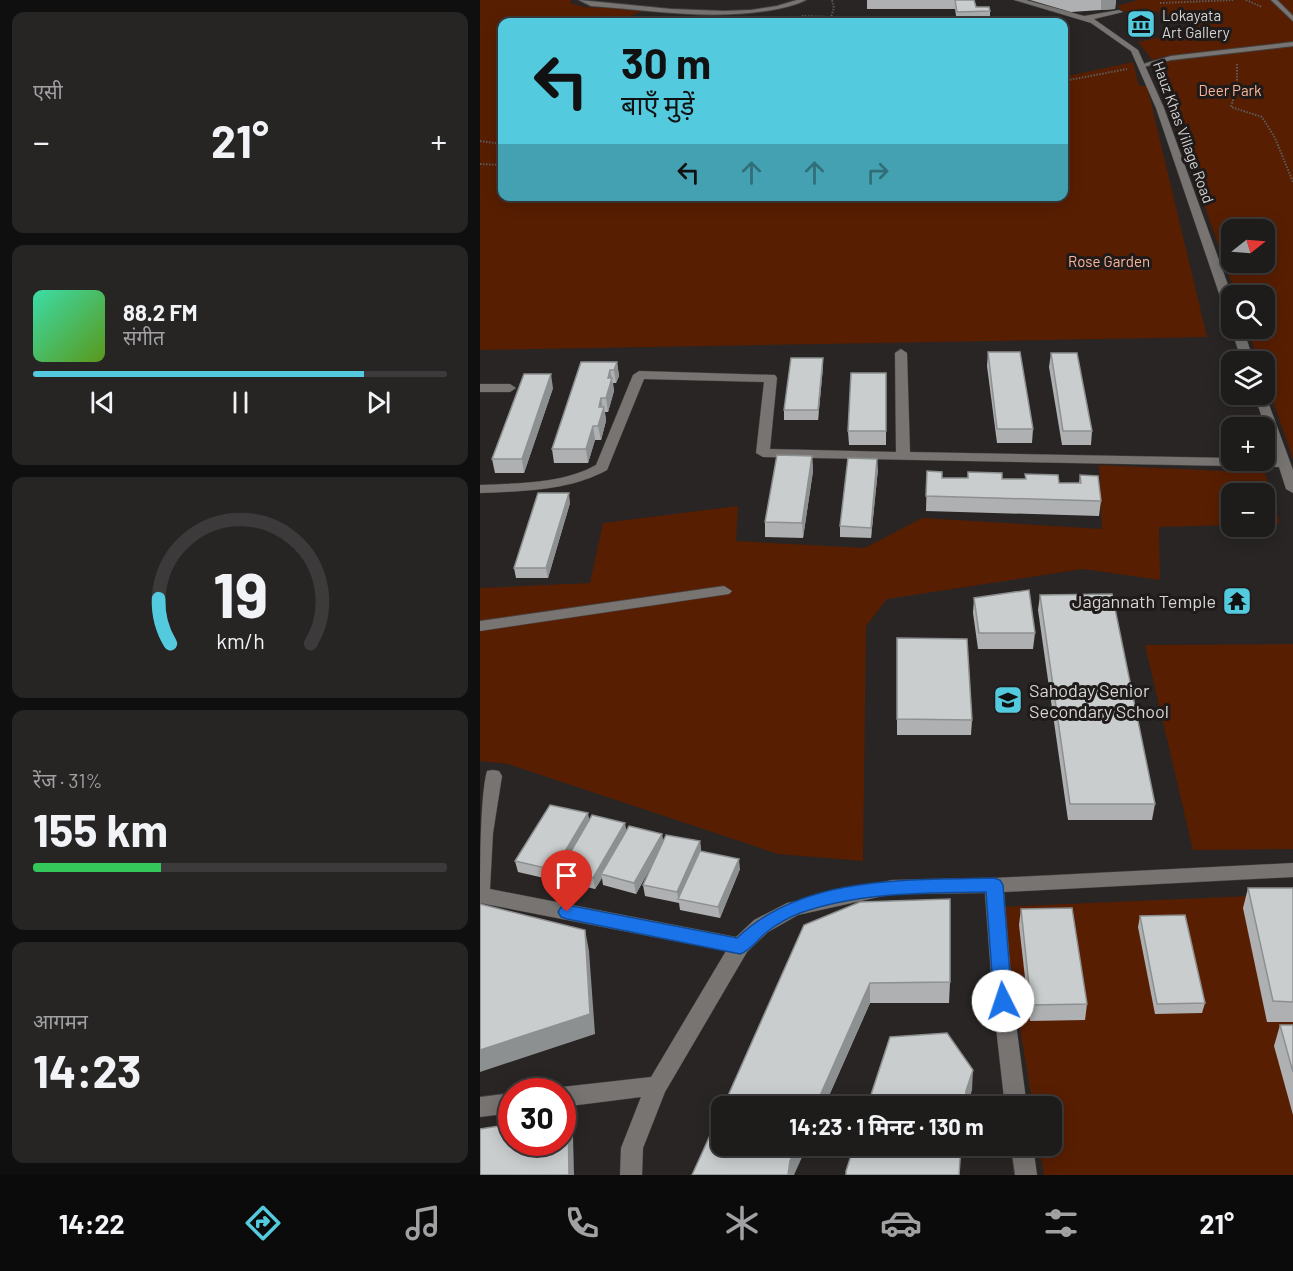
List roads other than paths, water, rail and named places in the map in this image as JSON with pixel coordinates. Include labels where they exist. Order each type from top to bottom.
[{"type":"street","name":"Hauz Khas Village Road","points":[[1018,0],[1084,18],[1127,42],[1134,50],[1143,65],[1160,108],[1222,285]]},
{"type":"street","points":[[1084,18],[1119,12]]},
{"type":"street","points":[[901,353],[903,455]]},
{"type":"street","points":[[480,489],[552,482],[583,477],[597,471],[602,467],[639,375],[771,378],[762,453],[1283,463]]},
{"type":"street","points":[[480,388],[510,388]]},
{"type":"street","points":[[1264,405],[1293,489]]},
{"type":"street","points":[[480,626],[724,591]]},
{"type":"street","points":[[493,776],[484,833],[480,893],[740,946]]},
{"type":"street","points":[[630,1175],[632,1148],[640,1122],[657,1086],[740,946],[761,926],[794,908],[892,887],[994,885],[1293,870]]},
{"type":"street","points":[[994,885],[1003,1001],[1015,1096]]},
{"type":"street","points":[[576,1095],[657,1086]]},
{"type":"street","points":[[480,1107],[498,1105]]},
{"type":"street","points":[[1023,1156],[1026,1175]]},
{"type":"lane","points":[[582,0],[591,4],[708,16],[762,11],[803,0]]},
{"type":"lane","points":[[1274,0],[1293,19]]},
{"type":"lane","points":[[1143,65],[1171,58],[1238,48],[1293,44]]},
{"type":"place","name":"Lokayata Art Gallery","points":[[1141,24]]},
{"type":"place","name":"Jagannath Temple","points":[[1237,601]]},
{"type":"place","name":"Sahoday Senior Secondary School","points":[[1008,700]]},
{"type":"park label","name":"Deer Park","points":[[1230,90]]},
{"type":"park label","name":"Rose Garden","points":[[1109,261]]}]
